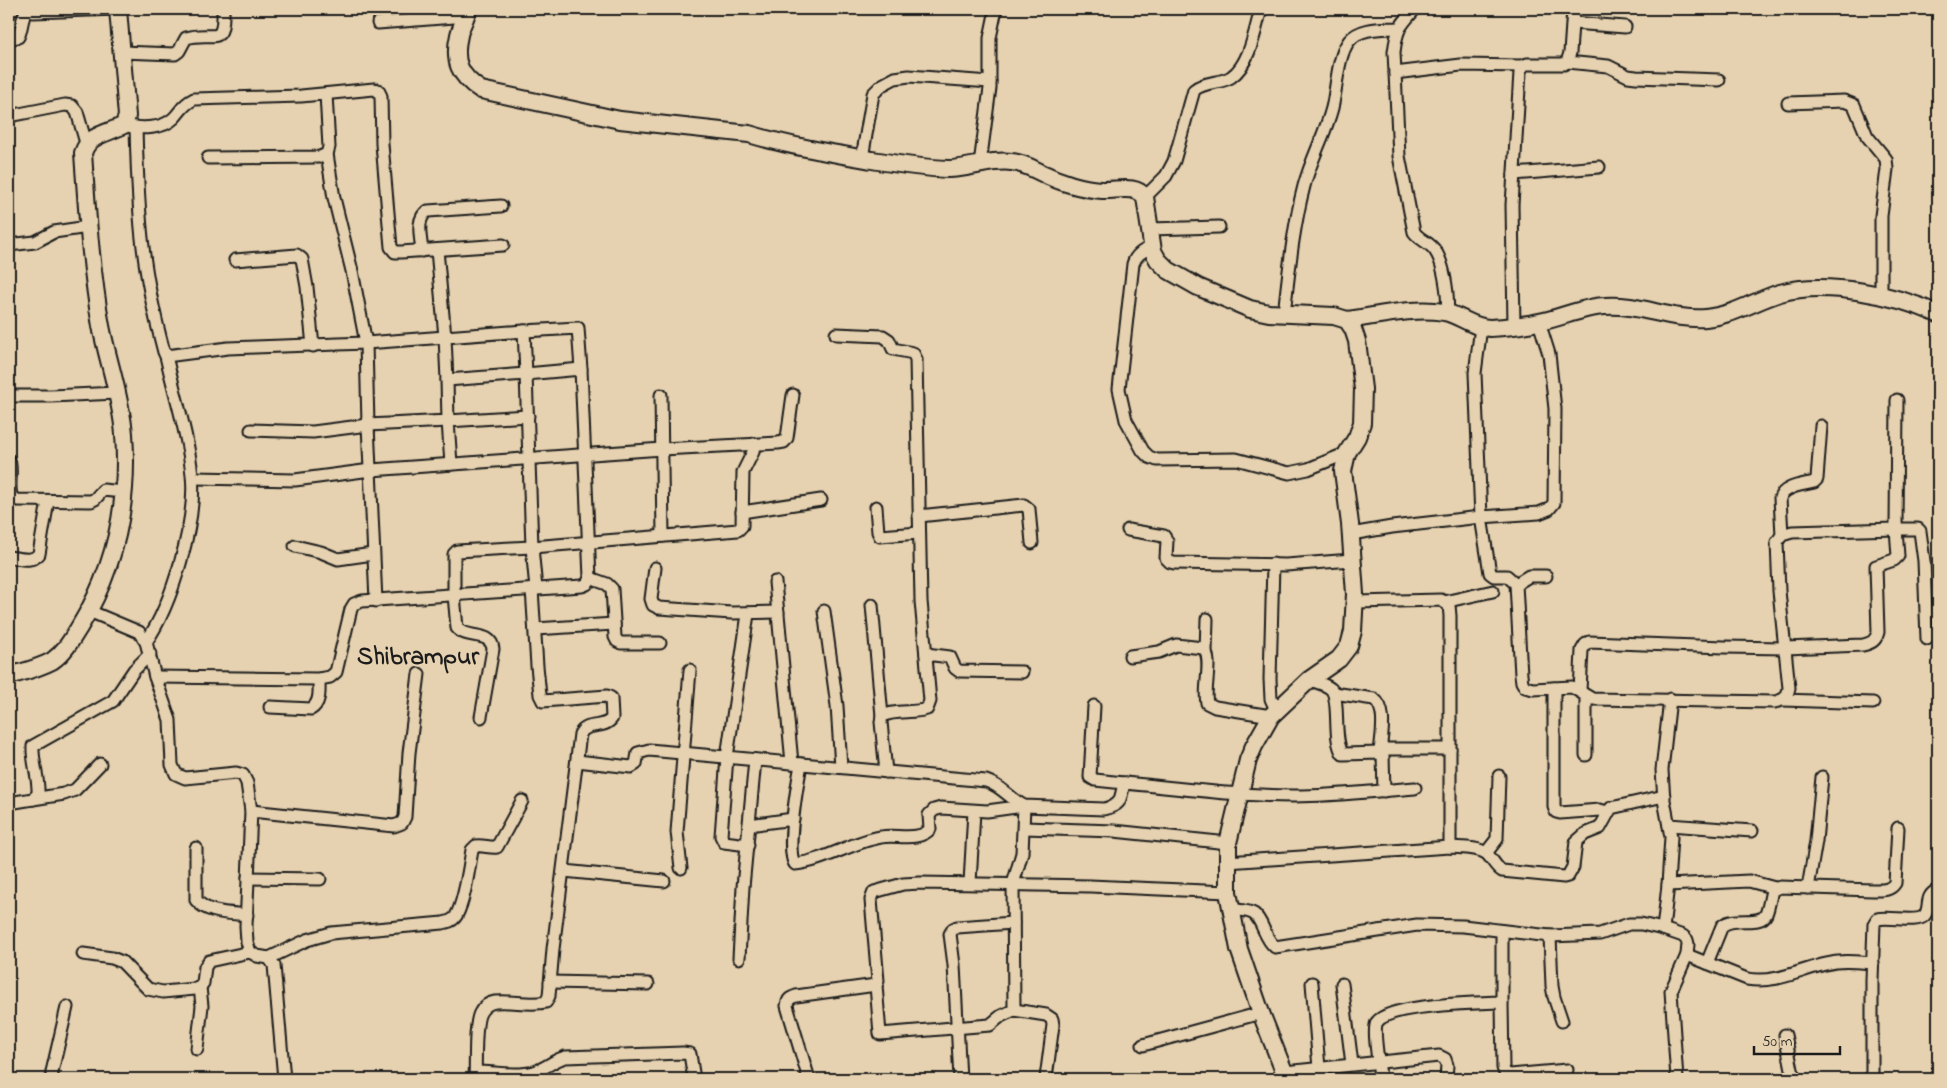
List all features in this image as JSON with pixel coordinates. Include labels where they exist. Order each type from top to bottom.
[{"type":"street","points":[[9,39],[20,34],[21,22],[27,9],[33,12],[118,9],[127,116],[137,174],[143,246],[156,317],[190,457],[193,478],[189,522],[181,557],[164,609],[156,628],[146,642]]},
{"type":"street","points":[[121,52],[175,54],[186,38],[214,36],[220,33],[223,28],[223,9]]},
{"type":"street","points":[[980,164],[988,112],[990,38],[996,9]]},
{"type":"street","points":[[1145,197],[1166,176],[1174,161],[1194,90],[1199,86],[1230,78],[1238,70],[1246,58],[1261,9]]},
{"type":"street","points":[[1415,9],[1398,28],[1394,52],[1398,156],[1414,232],[1417,237],[1432,246],[1439,258],[1448,290],[1447,312]]},
{"type":"street","points":[[1567,62],[1570,53],[1573,9]]},
{"type":"street","points":[[378,23],[468,12],[459,34],[457,52],[460,70],[468,82],[481,90],[620,120],[749,134],[770,140],[862,158],[943,168],[993,161],[1012,162],[1026,165],[1060,181],[1102,190],[1137,190],[1145,197],[1152,246],[1158,260],[1168,270],[1198,287],[1250,309],[1268,313],[1334,316],[1347,320],[1435,311],[1447,312],[1481,327],[1539,322],[1588,308],[1606,306],[1703,318],[1722,316],[1747,308],[1779,294],[1798,289],[1816,288],[1881,295],[1903,300],[1938,314]]},
{"type":"street","points":[[1573,23],[1625,27]]},
{"type":"street","points":[[1284,314],[1297,214],[1311,160],[1332,108],[1343,51],[1349,40],[1358,33],[1398,28]]},
{"type":"street","points":[[1395,73],[1461,66],[1522,66],[1534,63],[1564,64],[1567,62],[1608,66],[1628,76],[1636,77],[1719,80]]},
{"type":"street","points":[[1514,325],[1512,205],[1518,89],[1522,66]]},
{"type":"street","points":[[862,158],[873,94],[882,85],[895,78],[909,76],[990,82]]},
{"type":"street","points":[[9,676],[52,660],[66,649],[89,611],[110,567],[124,492],[124,432],[102,326],[88,227],[82,153],[86,143],[96,137],[130,126],[158,126],[167,123],[175,118],[184,104],[194,99],[326,94],[374,89],[380,92],[382,144],[391,247],[395,252],[503,245]]},
{"type":"street","points":[[326,94],[329,147],[327,154],[334,198],[352,271],[366,344],[376,601]]},
{"type":"street","points":[[1788,103],[1844,102],[1854,105],[1867,136],[1886,159],[1887,169],[1881,216],[1881,295]]},
{"type":"street","points":[[9,116],[66,105],[72,106],[77,112],[86,143]]},
{"type":"street","points":[[208,158],[320,157],[327,154]]},
{"type":"street","points":[[1514,174],[1599,167]]},
{"type":"street","points":[[422,251],[420,219],[428,211],[502,206]]},
{"type":"street","points":[[9,245],[35,242],[54,232],[88,227]]},
{"type":"street","points":[[1150,229],[1219,227]]},
{"type":"street","points":[[1152,246],[1135,257],[1119,389],[1126,420],[1143,451],[1149,457],[1157,460],[1236,459],[1289,473],[1308,469],[1347,453]]},
{"type":"street","points":[[438,250],[445,337],[451,464]]},
{"type":"street","points":[[235,260],[297,255],[302,259],[313,346]]},
{"type":"street","points":[[1347,320],[1353,329],[1357,341],[1364,406],[1362,423],[1357,437],[1347,453],[1343,471],[1351,534],[1354,602],[1353,631],[1349,646],[1339,659],[1309,680],[1274,713],[1254,746],[1248,760],[1228,843],[1227,862],[1230,909],[1239,949],[1261,1013],[1286,1075],[1319,1068],[1439,1056],[1445,1059],[1446,1079]]},
{"type":"street","points":[[1351,534],[1392,527],[1481,517],[1539,513],[1549,510],[1554,503],[1555,408],[1549,354],[1539,322]]},
{"type":"street","points":[[1481,327],[1475,373],[1481,517],[1490,573],[1494,576],[1507,576],[1516,584],[1522,682],[1525,687],[1533,689],[1572,687],[1592,699],[1775,702],[1783,700],[1873,703]]},
{"type":"street","points":[[155,677],[319,680],[334,676],[336,672],[350,609],[354,604],[362,601],[582,586],[587,584],[590,578],[578,328],[366,344],[228,348],[166,356]]},
{"type":"street","points":[[524,331],[535,629],[540,695],[544,701],[607,696],[611,698],[612,702],[612,718],[610,721],[588,726],[580,734],[549,996],[546,1002],[537,1004],[494,1002],[485,1006],[479,1014],[476,1042],[476,1076],[534,1072],[544,1068],[556,1059],[566,1057],[683,1053],[690,1054],[694,1079]]},
{"type":"street","points":[[836,334],[883,336],[889,340],[892,349],[910,352],[915,355],[921,601],[930,701],[927,709],[918,712],[890,712],[882,716]]},
{"type":"street","points":[[447,380],[581,369]]},
{"type":"street","points":[[9,398],[13,396],[117,393]]},
{"type":"street","points":[[661,395],[663,536]]},
{"type":"street","points":[[193,478],[288,480],[371,470],[583,454],[778,443],[784,442],[787,438],[793,395]]},
{"type":"street","points":[[1586,756],[1582,650],[1585,644],[1589,642],[1785,648],[1863,645],[1877,638],[1876,566],[1894,560],[1898,556],[1896,529],[1898,400]]},
{"type":"street","points":[[251,430],[313,432],[368,425],[528,416]]},
{"type":"street","points":[[1783,700],[1788,696],[1789,688],[1779,591],[1777,542],[1782,534],[1780,498],[1782,493],[1788,488],[1814,482],[1817,479],[1821,426]]},
{"type":"street","points":[[481,717],[492,642],[488,638],[461,632],[457,628],[454,595],[454,554],[457,550],[532,547],[738,530],[742,526],[743,472],[753,452],[754,444]]},
{"type":"street","points":[[9,460],[10,493],[12,498],[17,500],[91,501],[103,490],[124,492]]},
{"type":"street","points":[[742,512],[821,500]]},
{"type":"street","points":[[9,557],[30,560],[36,558],[48,501]]},
{"type":"street","points":[[919,516],[1024,505],[1029,509],[1032,543]]},
{"type":"street","points":[[876,507],[880,536],[919,533]]},
{"type":"street","points":[[1782,534],[1792,532],[1918,529],[1920,531],[1924,561],[1927,639]]},
{"type":"street","points":[[1128,530],[1164,536],[1167,541],[1166,558],[1170,562],[1286,565],[1352,560]]},
{"type":"street","points":[[295,546],[322,552],[338,559],[373,554]]},
{"type":"street","points":[[1273,564],[1270,679],[1274,713]]},
{"type":"street","points":[[656,568],[651,598],[653,605],[659,608],[748,614],[778,612]]},
{"type":"street","points":[[1516,584],[1529,576],[1546,576]]},
{"type":"street","points":[[590,578],[607,584],[612,589],[615,637],[617,641],[621,643],[660,642]]},
{"type":"street","points":[[775,582],[796,763],[792,860],[795,864],[870,839],[884,836],[918,836],[926,834],[930,829],[930,815],[934,810],[941,808],[974,811],[1024,806],[1109,808],[1120,802],[1124,783]]},
{"type":"street","points":[[1444,602],[1493,591]]},
{"type":"street","points":[[1354,602],[1442,600],[1448,605],[1450,616],[1450,847]]},
{"type":"street","points":[[872,604],[886,772]]},
{"type":"street","points":[[89,611],[139,632],[146,642],[155,677],[170,720],[172,765],[176,774],[185,778],[236,773],[243,775],[247,783],[250,811],[247,942],[250,952]]},
{"type":"street","points":[[824,611],[837,706],[841,767]]},
{"type":"street","points":[[748,614],[727,757],[721,836],[724,842],[748,845]]},
{"type":"street","points":[[1207,619],[1206,651],[1208,656],[1205,695],[1207,703],[1215,708],[1274,713]]},
{"type":"street","points":[[535,629],[614,624]]},
{"type":"street","points":[[1130,656],[1159,652],[1176,645],[1203,648],[1206,651]]},
{"type":"street","points":[[33,799],[38,794],[39,784],[33,746],[113,701],[134,670],[150,654]]},
{"type":"street","points":[[926,654],[950,657],[954,668],[959,671],[1022,672]]},
{"type":"street","points":[[681,868],[677,832],[690,670]]},
{"type":"street","points":[[250,811],[394,826],[402,823],[405,817],[409,752],[419,674]]},
{"type":"street","points":[[270,708],[311,709],[318,702],[319,680]]},
{"type":"street","points":[[1309,680],[1328,687],[1334,693],[1374,699],[1378,702],[1382,714],[1380,751],[1384,759],[1384,791]]},
{"type":"street","points":[[1554,688],[1554,807],[1556,812],[1600,810],[1607,812]]},
{"type":"street","points":[[1334,693],[1338,741],[1343,754],[1450,749]]},
{"type":"street","points":[[1663,929],[1671,837],[1662,770],[1670,700]]},
{"type":"street","points":[[1094,706],[1090,777],[1095,780],[1240,794],[1293,796],[1332,795],[1415,788]]},
{"type":"street","points":[[577,761],[632,767],[636,764],[638,753],[643,751],[986,781],[1002,789],[1014,801],[1024,806]]},
{"type":"street","points":[[739,958],[743,887],[755,760]]},
{"type":"street","points":[[9,803],[64,794],[75,790],[100,764]]},
{"type":"street","points":[[1486,853],[1497,839],[1499,776]]},
{"type":"street","points":[[1808,888],[1816,841],[1822,777]]},
{"type":"street","points":[[1227,862],[1450,847],[1486,853],[1496,868],[1502,871],[1568,876],[1573,867],[1576,842],[1585,834],[1600,828],[1604,824],[1607,812],[1611,808],[1664,796]]},
{"type":"street","points":[[83,954],[112,958],[122,962],[148,989],[156,992],[195,989],[203,983],[205,967],[209,961],[250,952],[257,956],[270,958],[307,940],[331,933],[451,921],[456,916],[463,895],[472,850],[476,846],[481,845],[493,848],[498,847],[522,801]]},
{"type":"street","points":[[1014,1010],[1013,884],[1021,863],[1024,806]]},
{"type":"street","points":[[970,883],[974,811]]},
{"type":"street","points":[[749,826],[793,820]]},
{"type":"street","points":[[1669,825],[1752,831]]},
{"type":"street","points":[[1024,828],[1114,831],[1228,843]]},
{"type":"street","points":[[1668,885],[1749,881],[1775,888],[1887,890],[1895,883],[1898,828]]},
{"type":"street","points":[[196,848],[196,900],[201,906],[208,909],[247,915]]},
{"type":"street","points":[[564,871],[664,881]]},
{"type":"street","points":[[248,878],[320,879]]},
{"type":"street","points":[[1046,1078],[1053,1025],[1052,1019],[1046,1015],[1014,1010],[1001,1016],[990,1025],[880,1034],[876,985],[878,981],[871,900],[874,892],[903,884],[970,883],[1228,892]]},
{"type":"street","points":[[1707,963],[1722,926],[1735,920],[1757,920],[1762,918],[1765,915],[1772,890],[1775,888]]},
{"type":"street","points":[[1872,1079],[1874,924],[1877,919],[1885,917],[1922,918],[1925,914],[1929,897],[1938,890]]},
{"type":"street","points":[[1230,909],[1252,912],[1257,917],[1269,942],[1275,947],[1417,925],[1463,926],[1550,936],[1600,934],[1629,924],[1641,924],[1683,936],[1687,940],[1687,956],[1671,991],[1677,1079]]},
{"type":"street","points":[[960,1079],[954,965],[950,934],[957,927],[1013,923]]},
{"type":"street","points":[[1502,931],[1502,1068],[1510,1075],[1567,1070]]},
{"type":"street","points":[[1550,936],[1552,986],[1562,1021]]},
{"type":"street","points":[[1687,956],[1747,979],[1756,980],[1792,975],[1842,961],[1873,963]]},
{"type":"street","points":[[270,958],[274,965],[284,1079]]},
{"type":"street","points":[[550,982],[648,984]]},
{"type":"street","points":[[1312,983],[1319,1068]]},
{"type":"street","points":[[1342,984],[1352,1064]]},
{"type":"street","points":[[809,1079],[787,1006],[790,997],[876,985]]},
{"type":"street","points":[[197,1049],[202,1006],[200,987]]},
{"type":"street","points":[[1380,1079],[1375,1030],[1377,1022],[1385,1016],[1415,1008],[1502,1002]]},
{"type":"street","points":[[52,1079],[67,1007]]},
{"type":"street","points":[[1143,1045],[1261,1013]]},
{"type":"street","points":[[1785,1035],[1794,1079]]},
{"type":"district","name":"Shibrampur","points":[[418,655]]}]
